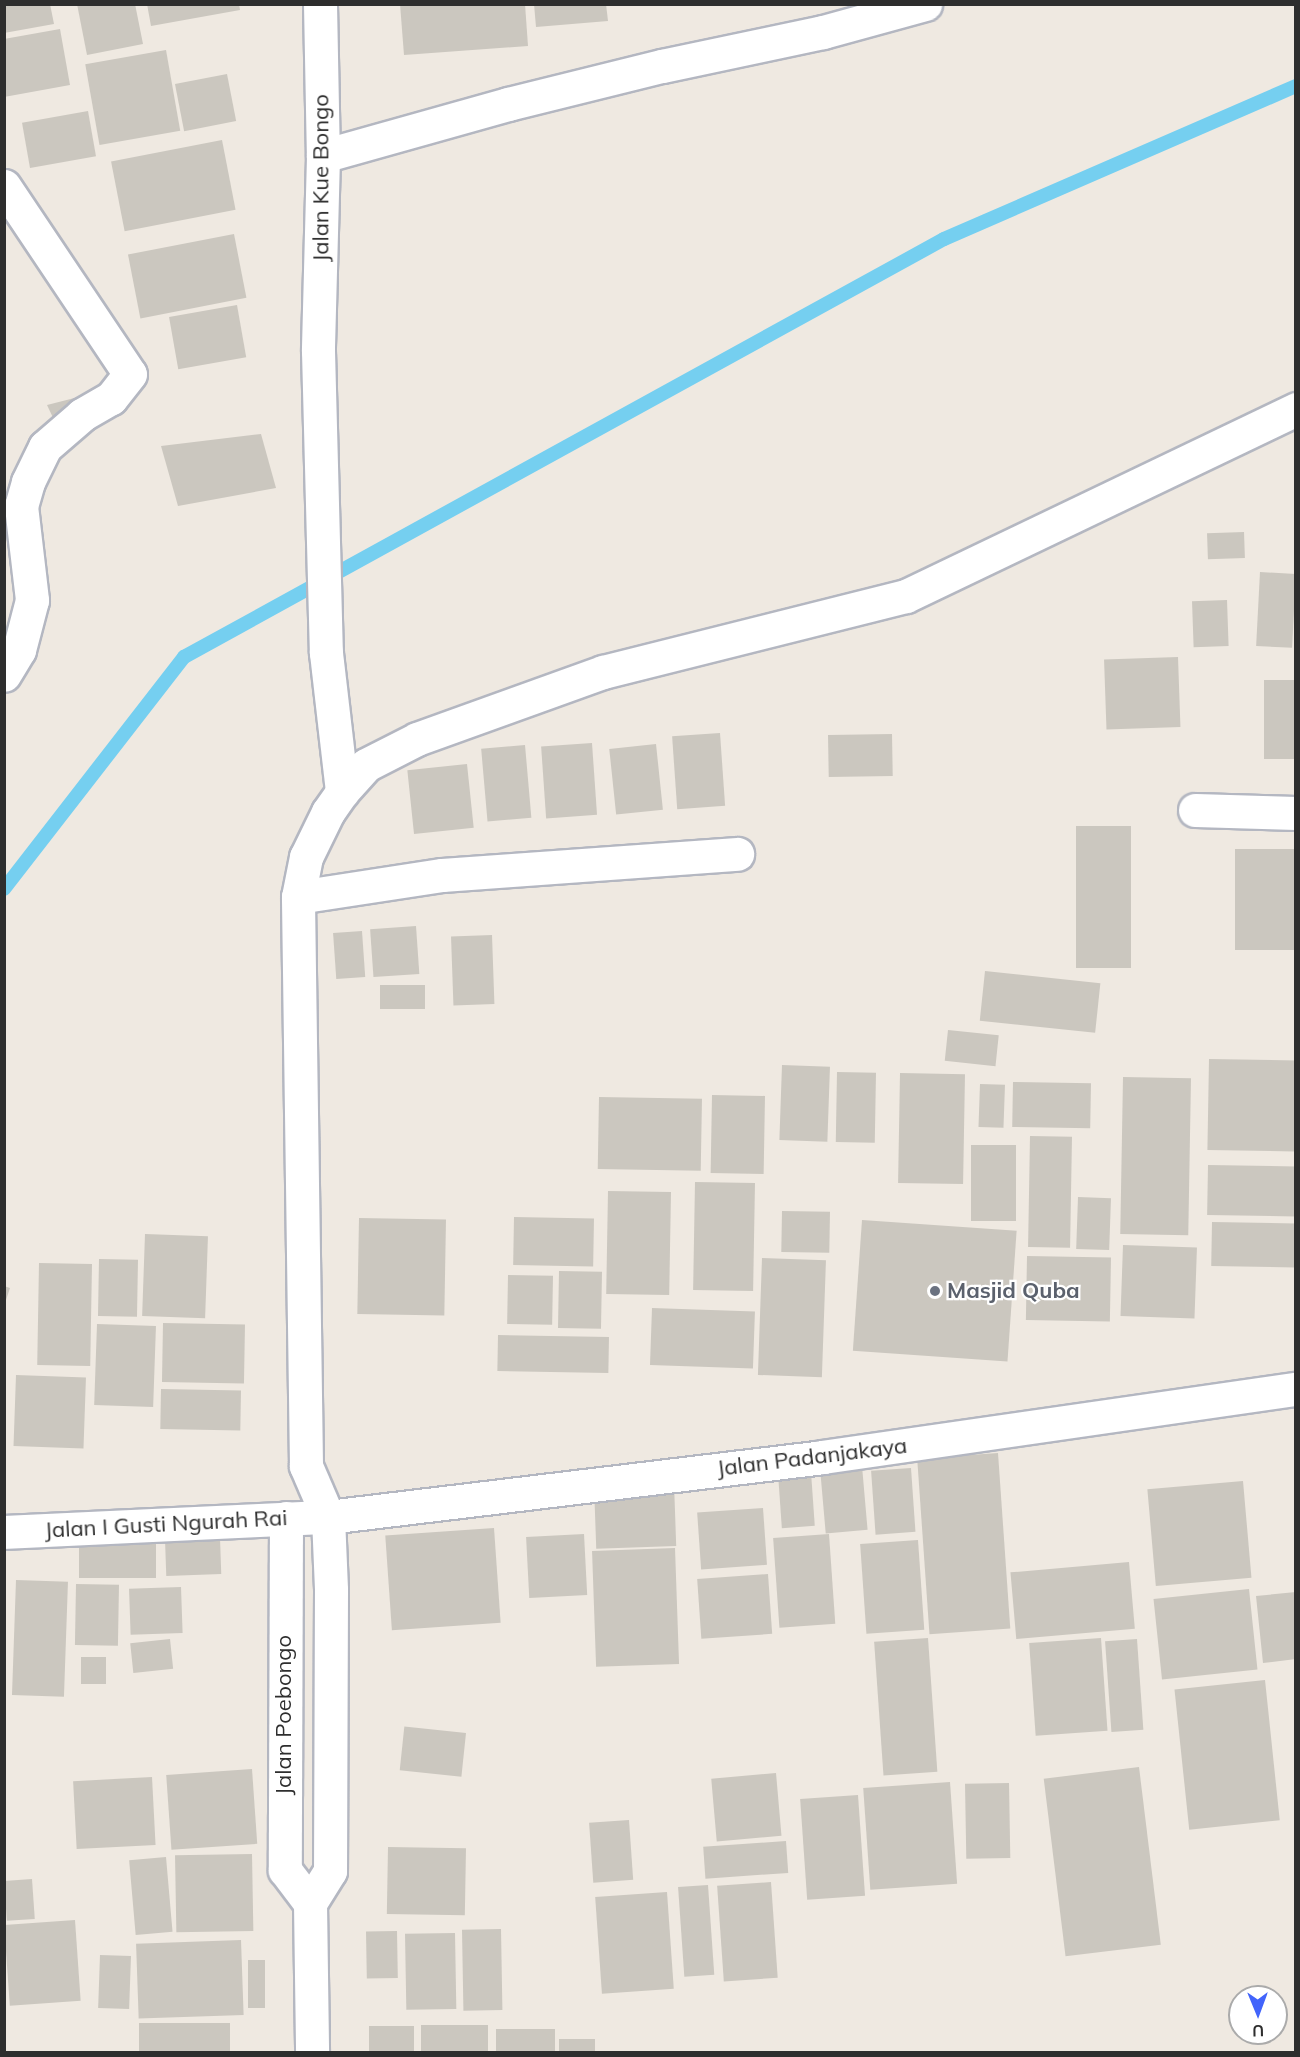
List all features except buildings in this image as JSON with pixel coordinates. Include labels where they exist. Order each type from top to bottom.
[{"type":"street","name":"Jalan Kue Bongo","points":[[320,4],[323,156],[318,351],[326,653],[342,792]]},
{"type":"street","points":[[323,156],[508,104],[662,66],[823,32],[925,4]]},
{"type":"street","points":[[4,186],[130,374],[111,398],[82,415],[45,447],[16,484],[21,506],[32,600],[19,650],[4,675]]},
{"type":"street","points":[[286,1518],[306,1466],[298,897],[306,856],[342,792],[366,765],[417,739],[603,672],[906,596],[1296,409]]},
{"type":"street","points":[[1195,810],[1296,813]]},
{"type":"street","points":[[298,897],[442,875],[737,854]]},
{"type":"street","name":"Jalan Padanjakaya","points":[[328,1517],[822,1457],[1296,1389]]},
{"type":"street","points":[[306,1466],[328,1517]]},
{"type":"street","name":"Jalan I Gusti Ngurah Rai","points":[[4,1532],[328,1517]]},
{"type":"street","name":"Jalan Poebongo","points":[[286,1518],[285,1870],[310,1903],[330,1871],[331,1590],[328,1517]]},
{"type":"street","points":[[310,1903],[312,2052]]},
{"type":"waterway","points":[[4,889],[184,657],[944,239],[1296,86]]},
{"type":"place","name":"Masjid Quba","points":[[935,1291]]}]
